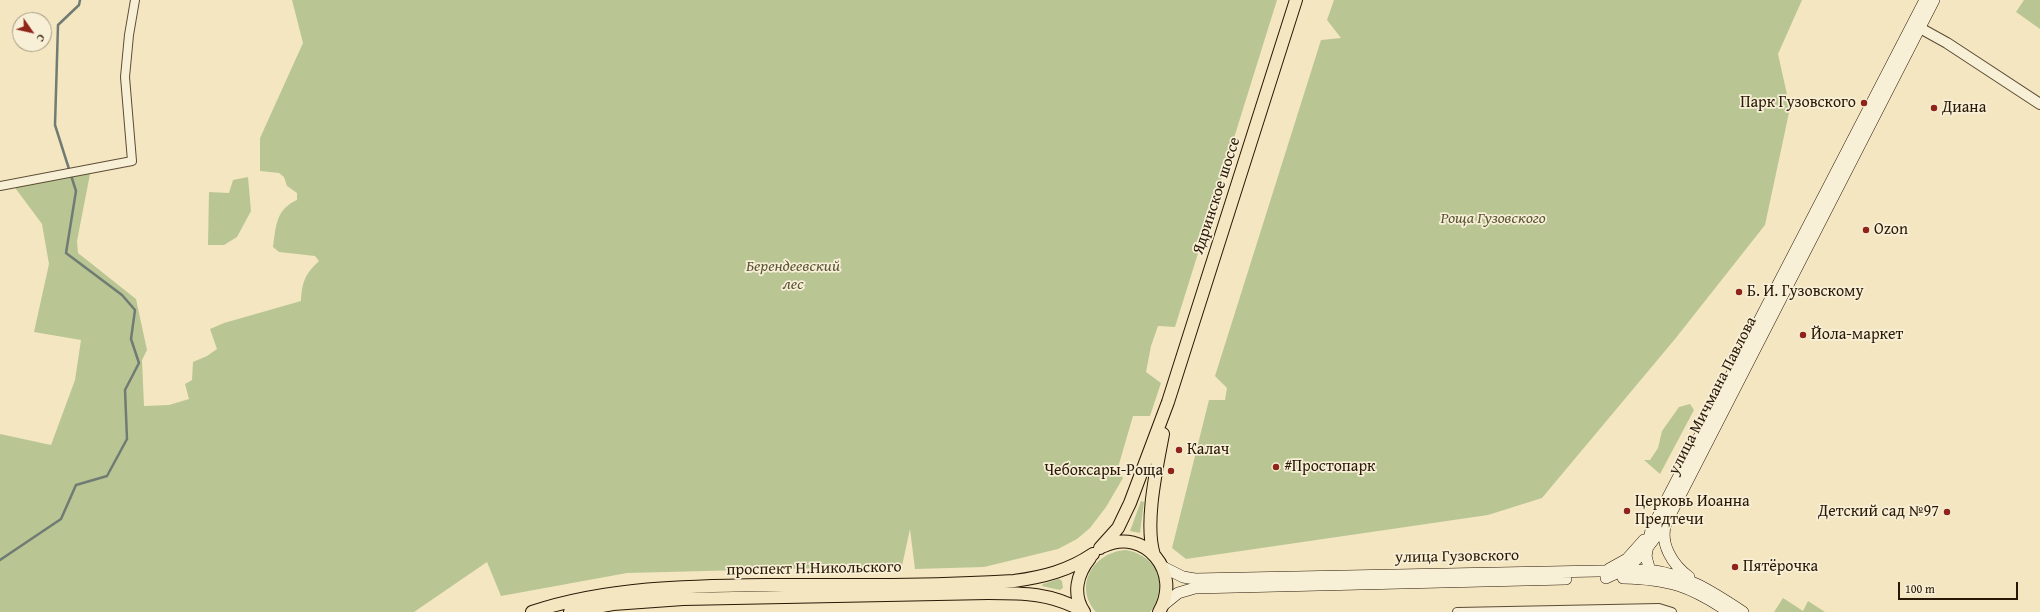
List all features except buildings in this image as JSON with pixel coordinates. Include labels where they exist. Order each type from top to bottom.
[{"type":"main road","name":"Ядринское шоссе","points":[[1096,551],[1116,532],[1130,503],[1168,402],[1296,0]]},
{"type":"main road","name":"улица Мичмана Павлова","points":[[1647,549],[1651,530],[1672,502],[1916,26],[1925,0]]},
{"type":"main road","name":"улица Мичмана Павлова","points":[[1916,26],[1934,0]]},
{"type":"main road","name":"Ядринское шоссе","points":[[1154,555],[1151,546],[1150,528],[1168,402]]},
{"type":"main road","name":"улица Мичмана Павлова","points":[[1605,575],[1622,571],[1638,560],[1668,519],[1672,502]]},
{"type":"main road","points":[[1668,519],[1664,534],[1666,547],[1676,565],[1695,582]]},
{"type":"main road","points":[[1605,575],[1627,559],[1643,542],[1651,530]]},
{"type":"main road","points":[[1083,612],[1077,596],[1078,580],[1086,563],[1096,551],[1116,542],[1139,545],[1154,555],[1163,568],[1166,574],[1167,590],[1160,609]]},
{"type":"main road","points":[[1647,549],[1650,575]]},
{"type":"main road","name":"проспект Н.Никольского","points":[[532,612],[583,598],[660,589],[725,586],[1014,582],[1049,575],[1079,563],[1096,551]]},
{"type":"main road","name":"улица Гузовского","points":[[1163,568],[1183,577],[1195,579],[1605,575],[1680,576],[1695,582],[1743,612]]},
{"type":"main road","name":"улица Гузовского","points":[[1622,571],[1650,575],[1680,585],[1704,596],[1729,612]]},
{"type":"main road","name":"улица Гузовского","points":[[1160,609],[1178,593],[1195,588],[1605,575]]},
{"type":"main road","name":"проспект Н.Никольского","points":[[570,612],[613,604],[683,599],[988,592],[1019,593],[1050,597],[1067,602],[1083,612]]},
{"type":"street","points":[[0,186],[60,176],[132,161],[126,77],[129,35],[135,0]]},
{"type":"street","points":[[1916,26],[1947,43],[2040,104]]},
{"type":"street","points":[[1457,612],[1640,610],[1659,608],[1672,612]]},
{"type":"green space","name":"Берендеевский лес","points":[[292,0],[1277,0],[1175,327],[1158,326],[1151,346],[1146,372],[1161,383],[1150,416],[1133,416],[1117,471],[1123,478],[1106,507],[1090,528],[1077,539],[1058,549],[984,567],[915,569],[910,529],[902,566],[627,573],[501,596],[487,562],[414,612],[0,612],[0,434],[51,445],[75,380],[81,340],[34,332],[49,264],[42,224],[13,185],[82,171],[90,174],[77,241],[78,253],[136,299],[147,350],[142,360],[144,406],[169,405],[189,399],[185,384],[192,380],[193,362],[207,356],[217,349],[210,329],[224,323],[301,301],[303,283],[307,274],[319,261],[315,256],[279,252],[273,247],[278,219],[285,208],[297,200],[297,193],[287,186],[284,177],[279,173],[260,171],[260,138],[303,43]]},
{"type":"green space","name":"Роща Гузовского","points":[[1334,0],[1802,0],[1778,54],[1790,108],[1765,225],[1675,339],[1542,498],[1488,515],[1186,559],[1172,548],[1209,400],[1225,400],[1227,388],[1215,376],[1321,40],[1341,38],[1327,20]]},
{"type":"green space","points":[[2024,0],[2040,0],[2040,29],[2016,12]]},
{"type":"green space","points":[[248,177],[251,211],[237,237],[224,245],[208,245],[209,192],[229,193],[233,180]]},
{"type":"green space","points":[[1690,404],[1694,410],[1660,474],[1644,460],[1650,460],[1658,448],[1662,431],[1679,407]]},
{"type":"green space","points":[[1141,501],[1144,502],[1140,533],[1130,531]]},
{"type":"green space","points":[[1126,550],[1137,553],[1146,558],[1153,565],[1158,574],[1160,583],[1160,592],[1157,602],[1150,612],[1096,612],[1089,602],[1086,592],[1090,572],[1104,557],[1114,552]]},
{"type":"green space","points":[[1059,579],[1062,581],[1063,588],[1060,590],[1042,586],[1043,584]]},
{"type":"green space","points":[[1783,598],[1803,611],[1808,601],[1825,612],[1774,612]]},
{"type":"waterway","points":[[0,560],[61,519],[76,485],[107,476],[127,439],[125,390],[139,363],[131,339],[135,310],[122,295],[66,253],[76,191],[55,125],[58,25],[79,5],[80,0]]},
{"type":"place","name":"Парк Гузовского","points":[[1864,103]]},
{"type":"place","name":"Диана","points":[[1934,108]]},
{"type":"place","name":"Ozon","points":[[1866,230]]},
{"type":"place","name":"Б. И. Гузовскому","points":[[1739,292]]},
{"type":"place","name":"Йола-маркет","points":[[1803,335]]},
{"type":"place","name":"Калач","points":[[1179,450]]},
{"type":"place","name":"#Простопарк","points":[[1276,467]]},
{"type":"place","name":"Чебоксары-Роща","points":[[1171,471]]},
{"type":"place","name":"Церковь Иоанна Предтечи","points":[[1627,511]]},
{"type":"place","name":"Детский сад №97","points":[[1947,512]]},
{"type":"place","name":"Пятёрочка","points":[[1735,567]]}]
